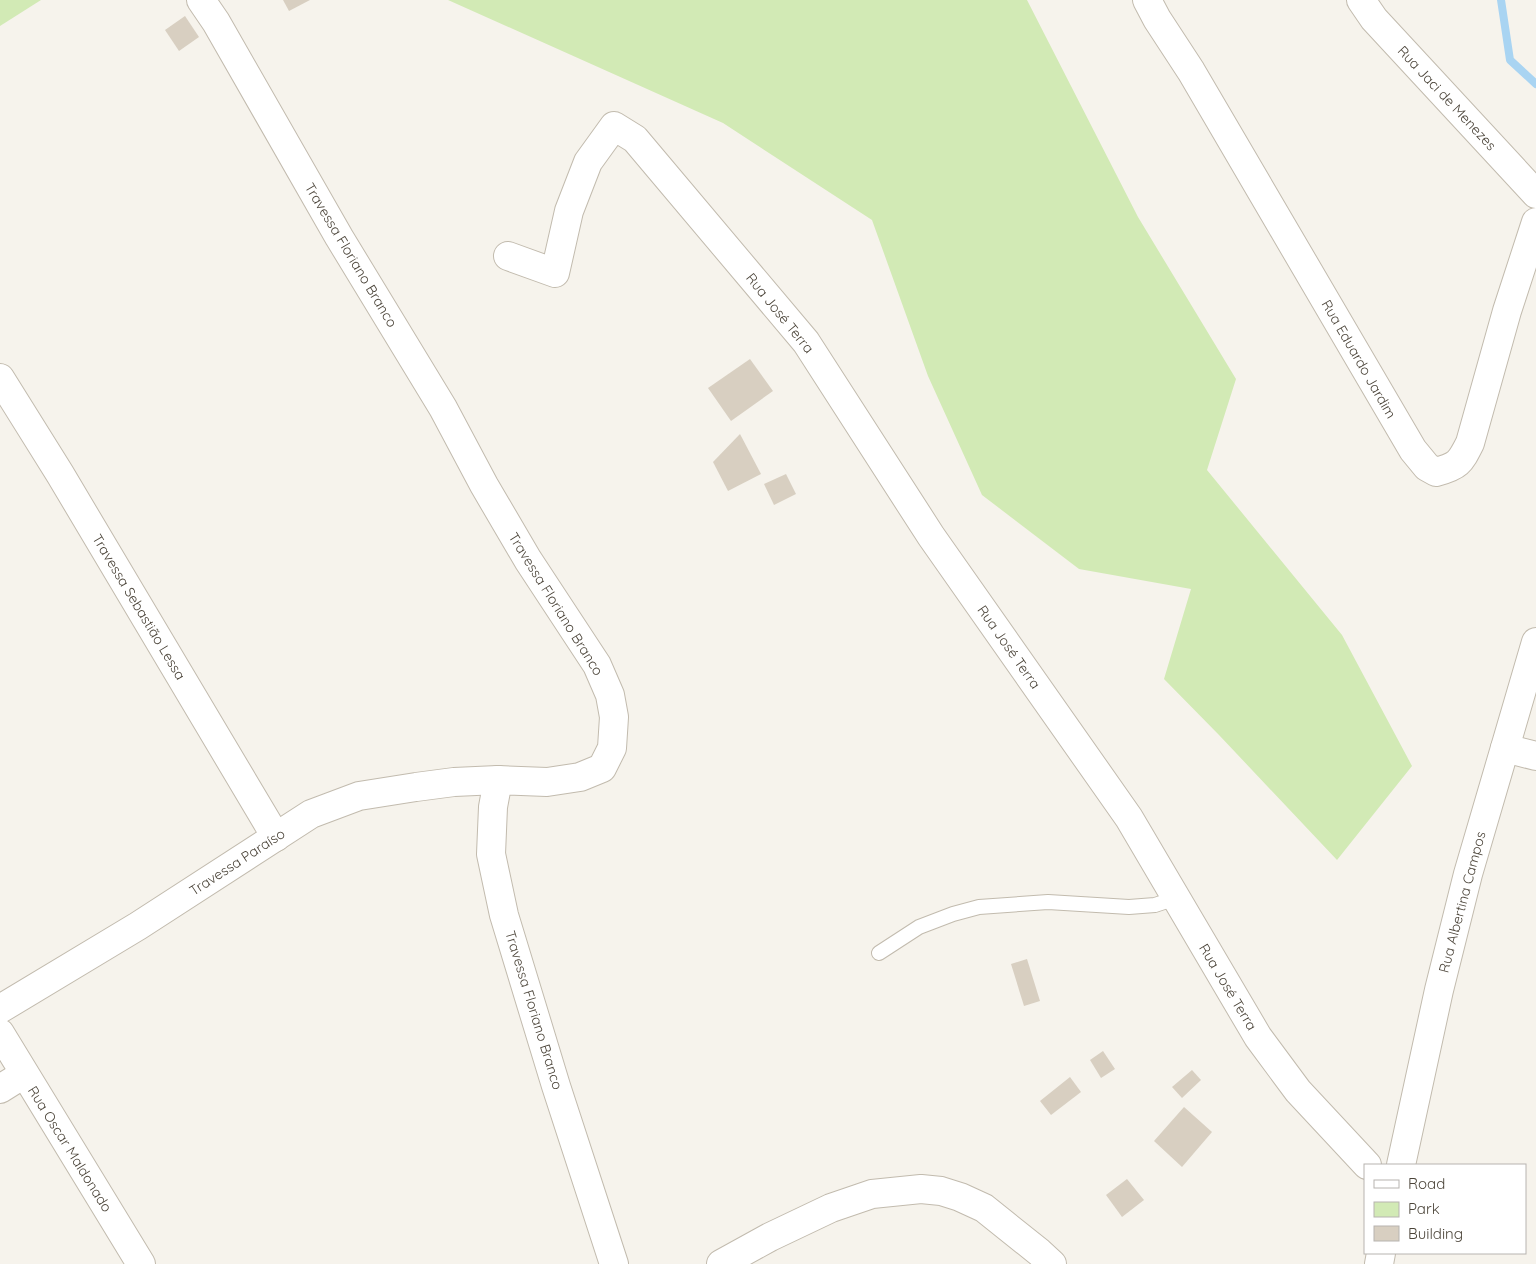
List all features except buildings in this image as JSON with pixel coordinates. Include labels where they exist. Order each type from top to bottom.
[{"type":"street","name":"Travessa Floriano Branco","points":[[201,0],[216,22],[339,237],[443,408],[484,485],[528,560],[597,665],[610,695],[614,717],[612,748],[602,768],[580,777],[547,782],[498,780],[491,828],[491,854],[504,915],[556,1086],[614,1264]]},
{"type":"street","name":"Rua Eduardo Jardim","points":[[1147,0],[1157,19],[1191,71],[1413,450],[1427,467],[1436,472],[1453,467],[1463,458],[1470,443],[1507,311],[1536,222]]},
{"type":"street","name":"Rua Jaci de Menezes","points":[[1361,0],[1374,19],[1536,194]]},
{"type":"street","name":"Rua José Terra","points":[[508,256],[554,274],[570,211],[588,162],[614,126],[635,139],[806,342],[931,536],[1128,818],[1258,1037],[1298,1091],[1366,1164]]},
{"type":"street","name":"Travessa Sebastião Lessa","points":[[0,378],[60,474],[276,837]]},
{"type":"street","name":"Rua Albertina Campos","points":[[1401,1164],[1441,980],[1468,874],[1536,642]]},
{"type":"street","points":[[1505,748],[1536,756]]},
{"type":"street","name":"Travessa Paraíso","points":[[0,1009],[138,926],[311,814],[359,796],[416,786],[498,780]]},
{"type":"street","name":"Rua Oscar Maldonado","points":[[0,1033],[140,1264]]},
{"type":"street","points":[[0,1089],[24,1074]]},
{"type":"street","points":[[721,1264],[770,1237],[831,1208],[872,1194],[921,1189],[947,1193],[984,1208],[1052,1264]]},
{"type":"lane","points":[[879,953],[919,927],[953,914],[979,907],[1048,902],[1129,907],[1155,904],[1176,898]]},
{"type":"green space","points":[[0,0],[41,0],[0,26]]},
{"type":"green space","points":[[448,0],[1027,0],[1138,217],[1236,379],[1207,470],[1342,635],[1412,766],[1337,860],[1164,679],[1191,589],[1079,569],[982,495],[928,376],[872,220],[723,123]]},
{"type":"waterway","points":[[1501,0],[1510,60],[1536,84]]}]
